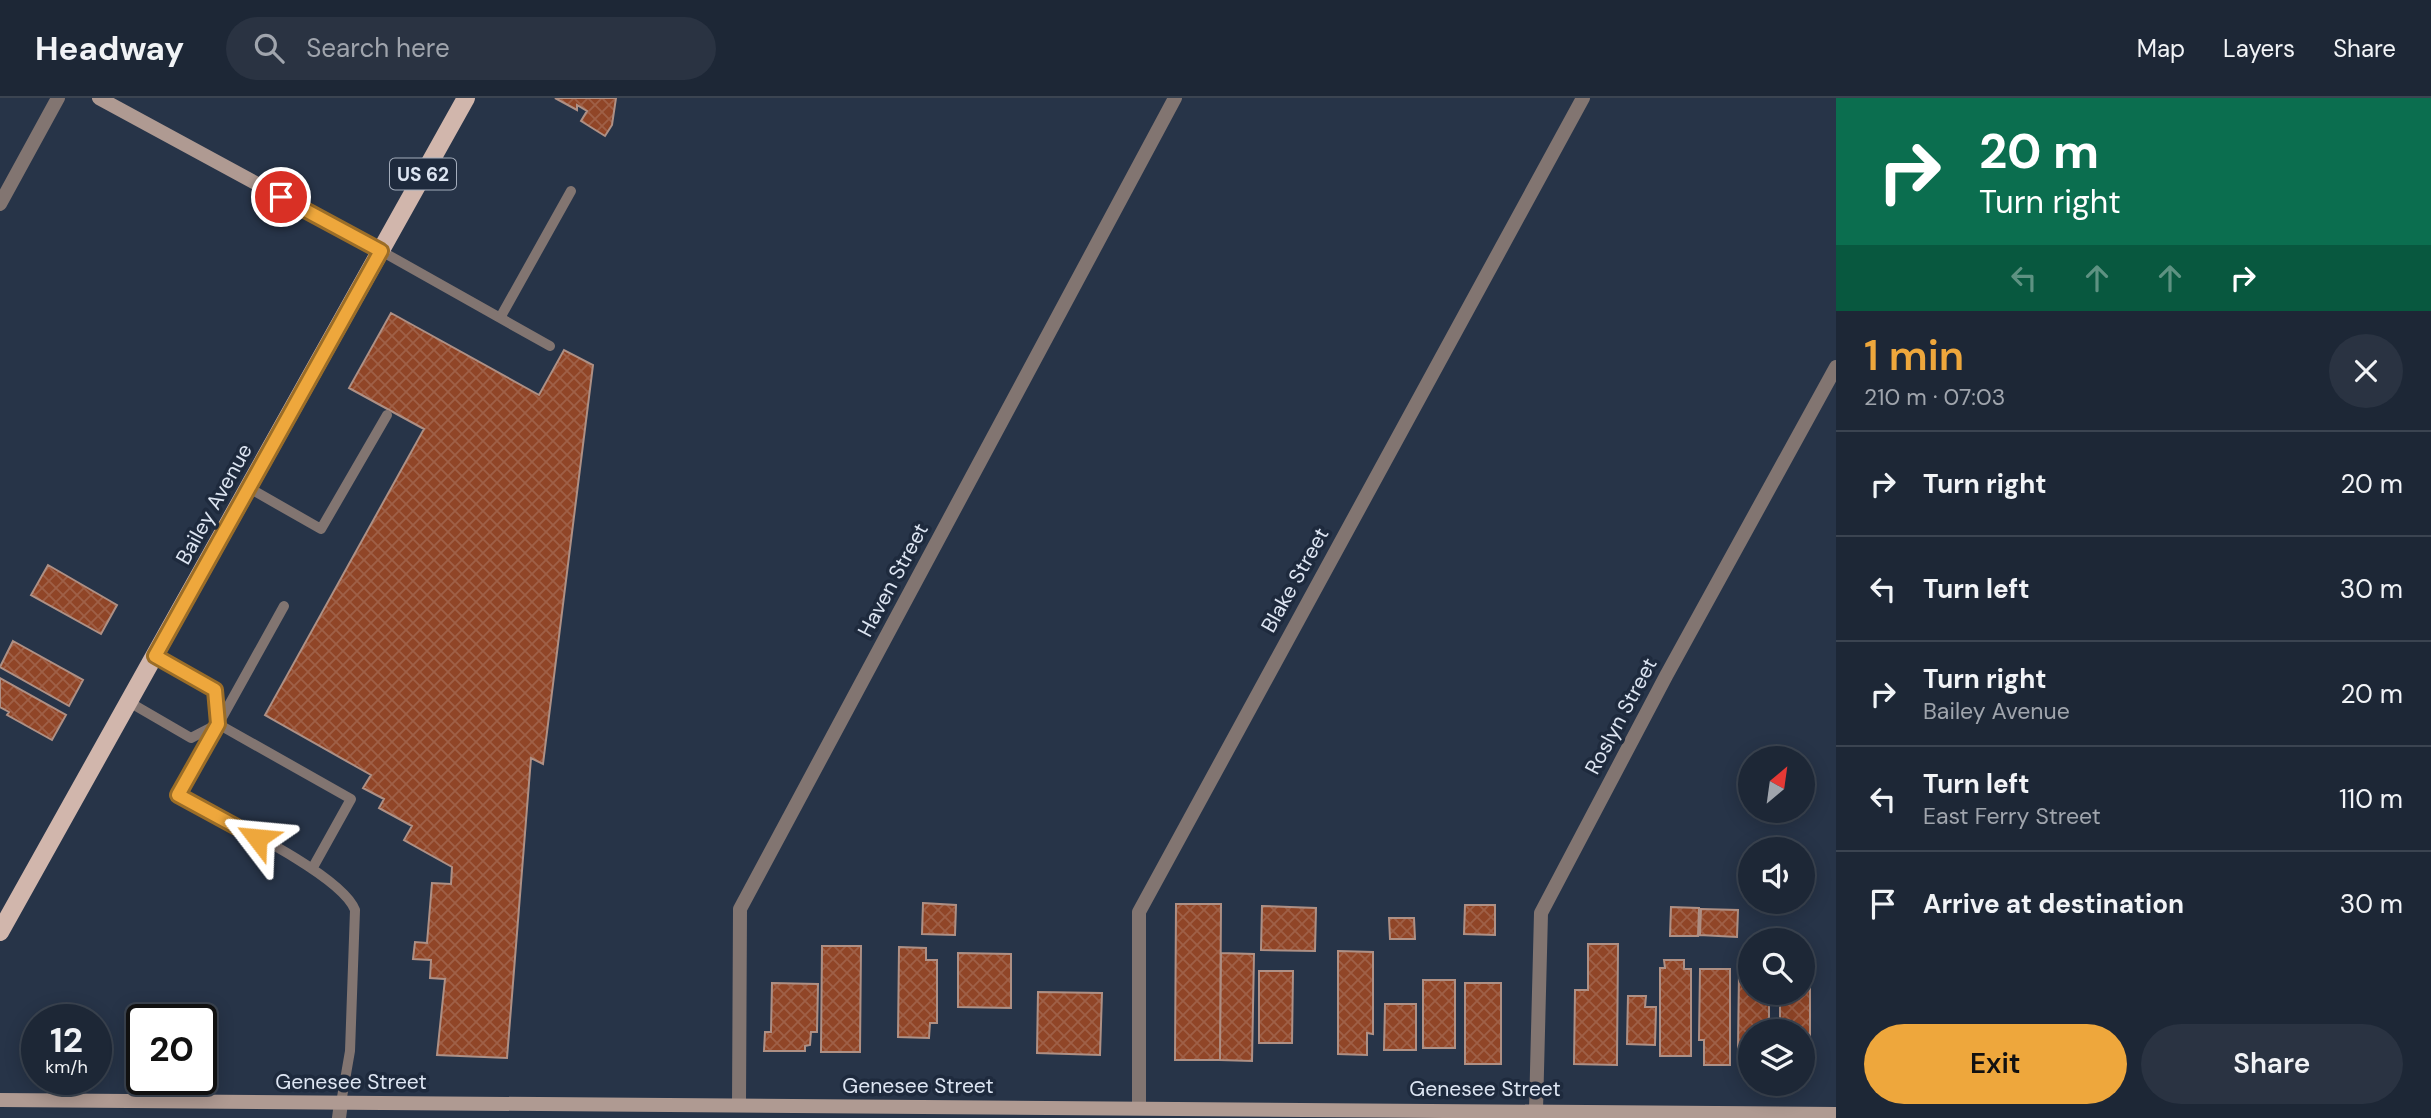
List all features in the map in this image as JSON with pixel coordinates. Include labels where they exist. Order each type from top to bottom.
[{"type":"main road","points":[[99,98],[381,251]]},
{"type":"main road","name":"Bailey Avenue","points":[[0,932],[466,98]]},
{"type":"main road","name":"Genesee Street","points":[[0,1100],[1139,1108],[1280,1114],[1536,1110],[1688,1115],[1836,1114]]},
{"type":"street","points":[[0,204],[58,98]]},
{"type":"street","name":"Haven Street","points":[[739,1105],[740,909],[1175,98]]},
{"type":"street","name":"Blake Street","points":[[1139,1108],[1139,912],[1583,98]]},
{"type":"street","name":"Roslyn Street","points":[[1536,1110],[1541,913],[1666,676],[1836,367]]},
{"type":"street","points":[[339,1118],[341,1103]]},
{"type":"lane","points":[[500,318],[571,191]]},
{"type":"lane","points":[[381,251],[550,346]]},
{"type":"lane","points":[[249,488],[321,529],[387,415]]},
{"type":"lane","points":[[284,606],[178,795],[312,869],[351,899],[355,909],[350,1051],[341,1103]]},
{"type":"lane","points":[[155,656],[215,690],[218,724]]},
{"type":"lane","points":[[129,702],[191,738],[218,724]]},
{"type":"lane","points":[[218,724],[351,799],[312,869]]},
{"type":"building","points":[[555,98],[616,98],[612,125],[605,136],[581,121],[587,111],[577,105],[577,110]]},
{"type":"building","points":[[391,313],[539,395],[564,350],[593,365],[543,764],[531,758],[507,1058],[437,1055],[445,979],[430,978],[431,960],[413,959],[415,942],[427,943],[432,883],[451,884],[452,867],[404,840],[412,826],[379,808],[384,799],[363,788],[371,775],[265,715],[424,429],[349,388]]},
{"type":"building","points":[[48,565],[117,605],[101,634],[31,595]]},
{"type":"building","points":[[13,641],[83,680],[69,706],[0,667]]},
{"type":"building","points":[[0,678],[66,715],[52,740],[7,715],[9,712],[0,707]]},
{"type":"building","points":[[923,903],[956,905],[955,935],[922,934]]},
{"type":"building","points":[[1176,904],[1221,904],[1220,1060],[1175,1060]]},
{"type":"building","points":[[1465,905],[1495,905],[1495,935],[1464,934]]},
{"type":"building","points":[[1262,906],[1316,908],[1315,951],[1261,950]]},
{"type":"building","points":[[1671,907],[1699,908],[1698,936],[1670,936]]},
{"type":"building","points":[[1701,909],[1738,910],[1737,937],[1700,935]]},
{"type":"building","points":[[1389,918],[1414,918],[1415,939],[1390,939]]},
{"type":"building","points":[[1588,944],[1618,944],[1617,1065],[1574,1064],[1575,990],[1588,990]]},
{"type":"building","points":[[822,946],[861,946],[860,1052],[821,1052]]},
{"type":"building","points":[[899,947],[926,948],[926,960],[937,960],[937,1023],[930,1023],[929,1038],[898,1037]]},
{"type":"building","points":[[1338,951],[1373,952],[1373,1034],[1367,1033],[1367,1055],[1338,1054]]},
{"type":"building","points":[[958,953],[1011,954],[1011,1008],[958,1007]]},
{"type":"building","points":[[1221,953],[1254,954],[1252,1061],[1220,1060]]},
{"type":"building","points":[[1664,960],[1684,960],[1684,969],[1691,969],[1691,1056],[1660,1056],[1660,968],[1665,968]]},
{"type":"building","points":[[1700,969],[1730,969],[1730,1065],[1704,1065],[1704,1040],[1699,1040]]},
{"type":"building","points":[[1259,971],[1293,971],[1292,1043],[1259,1043]]},
{"type":"building","points":[[1423,980],[1455,980],[1455,1048],[1423,1048]]},
{"type":"building","points":[[772,983],[818,984],[817,1032],[811,1032],[810,1045],[805,1046],[805,1051],[764,1051],[765,1032],[771,1032]]},
{"type":"building","points":[[1465,983],[1501,983],[1501,1064],[1465,1064]]},
{"type":"building","points":[[1038,992],[1102,993],[1100,1055],[1037,1053]]},
{"type":"building","points":[[1628,996],[1646,996],[1645,1007],[1656,1007],[1655,1045],[1627,1044]]},
{"type":"building","points":[[1385,1004],[1416,1004],[1416,1050],[1384,1050]]},
{"type":"building","points":[[1739,1005],[1769,1005],[1769,1019],[1738,1019]]},
{"type":"building","points":[[1780,1005],[1810,1005],[1810,1019],[1780,1019]]},
{"type":"route","points":[[257,838],[178,795],[218,724],[215,690],[155,656],[381,251],[281,197]]}]
